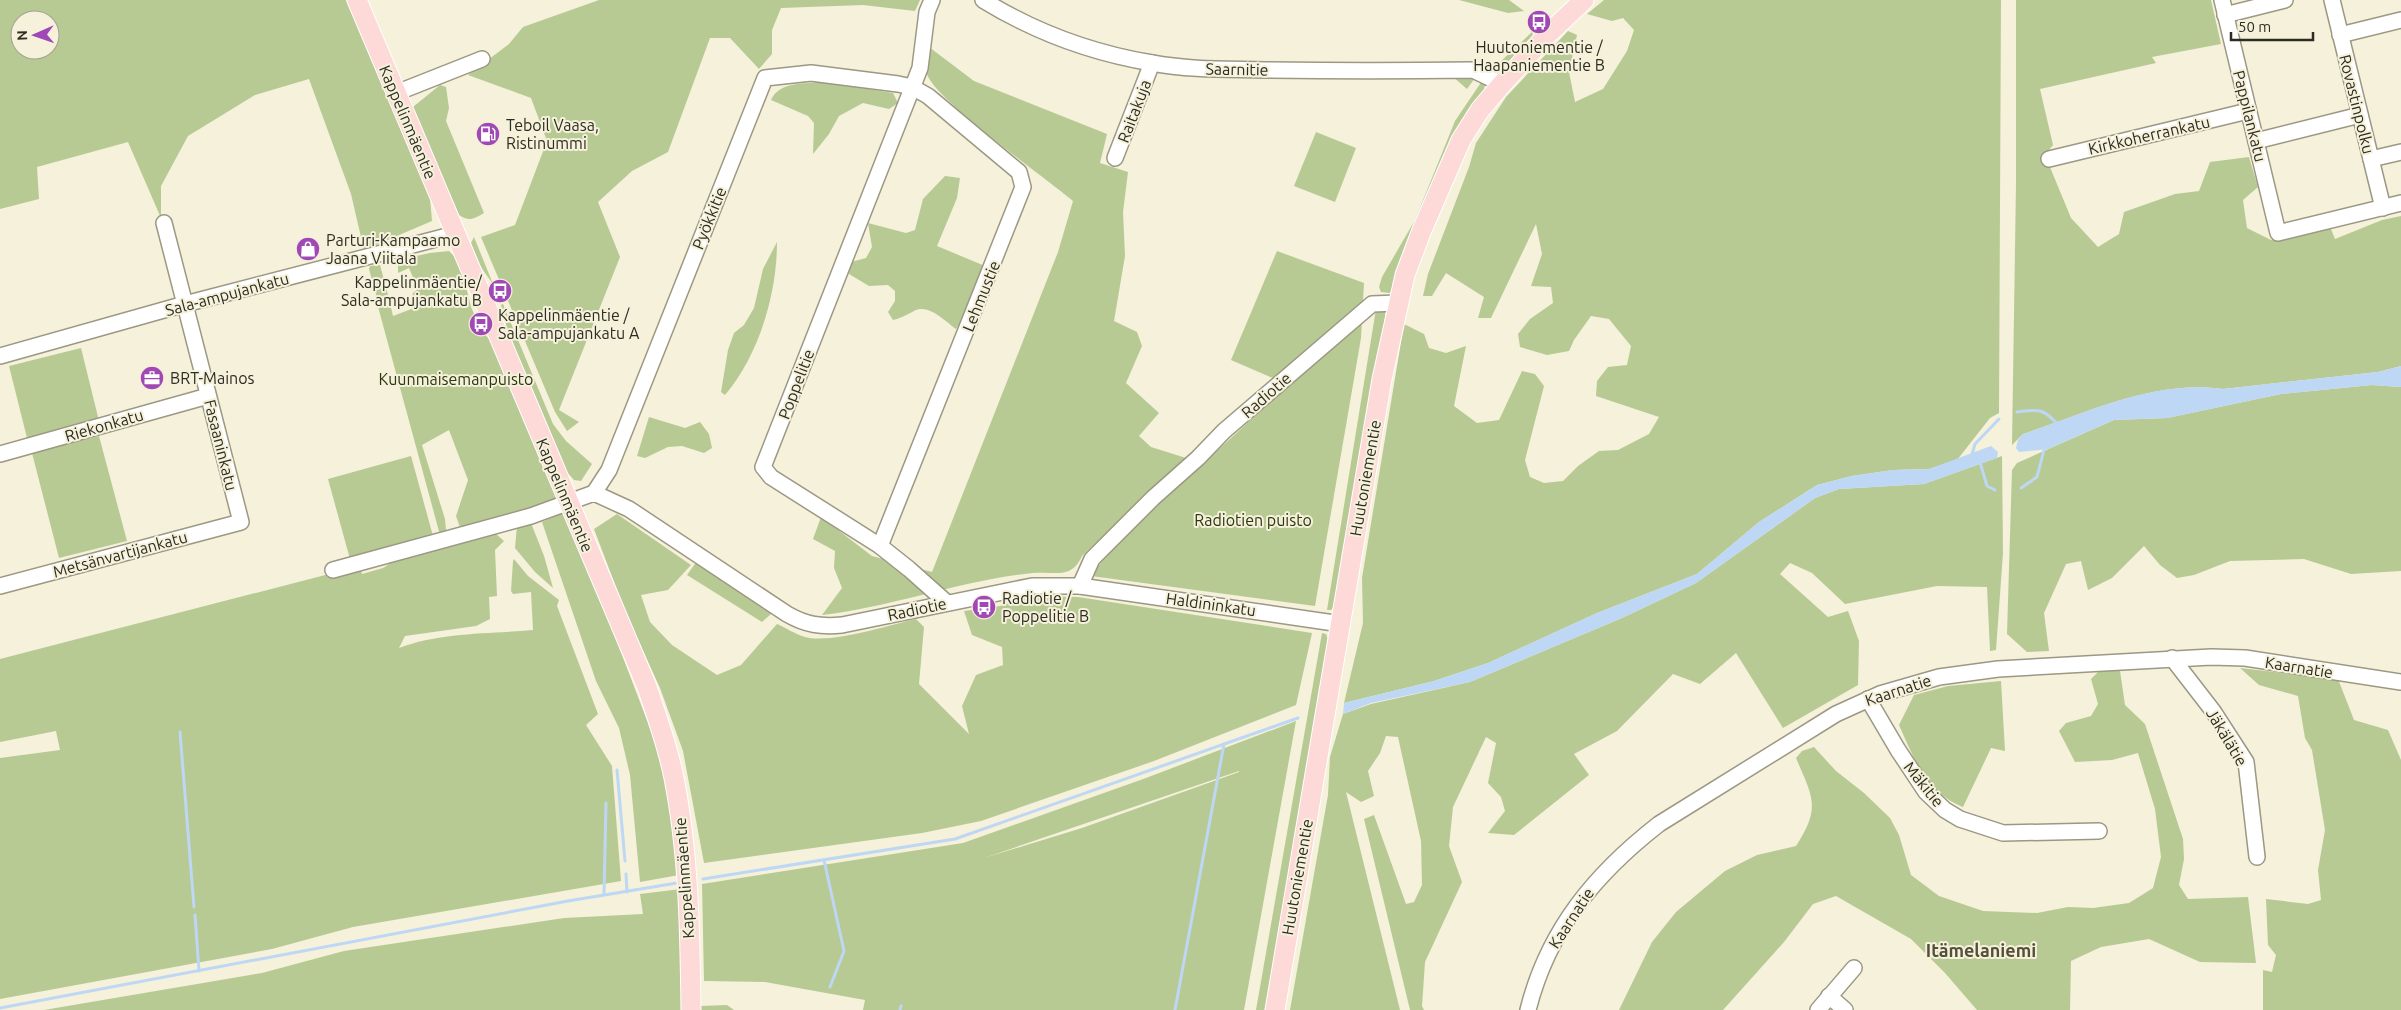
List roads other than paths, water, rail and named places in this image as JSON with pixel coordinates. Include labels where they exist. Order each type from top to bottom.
[{"type":"main road","name":"Kappelinmäentie","points":[[357,0],[647,686],[672,768],[680,812],[687,885],[691,1010]]},
{"type":"main road","name":"Huutoniementie","points":[[1275,1010],[1382,379],[1405,275],[1422,230],[1461,140],[1480,110],[1548,34],[1584,0]]},
{"type":"street","points":[[912,87],[920,68],[927,12],[932,0]]},
{"type":"street","name":"Saarnitie","points":[[983,0],[1003,12],[1062,40],[1090,49],[1182,68],[1473,70],[1502,84]]},
{"type":"street","points":[[2223,7],[2285,0]]},
{"type":"street","name":"Rovastinpolku","points":[[2332,0],[2383,208]]},
{"type":"street","name":"Pappilankatu","points":[[2223,7],[2278,233],[2383,208]]},
{"type":"street","points":[[2340,34],[2401,20]]},
{"type":"street","points":[[396,93],[482,59]]},
{"type":"street","name":"Raitakuja","points":[[1116,158],[1152,63]]},
{"type":"street","name":"Pyökkitie","points":[[594,493],[609,470],[765,78],[811,73],[912,87]]},
{"type":"street","name":"Poppelitie","points":[[912,87],[763,467],[771,477],[880,546],[946,602]]},
{"type":"street","name":"Lehmustie","points":[[880,546],[1023,188],[1019,172],[928,96],[912,87]]},
{"type":"street","name":"Kirkkoherrankatu","points":[[2049,159],[2248,111]]},
{"type":"street","points":[[2256,141],[2360,115]]},
{"type":"street","points":[[2371,159],[2401,152]]},
{"type":"street","points":[[2383,208],[2401,204]]},
{"type":"street","name":"Fasaaninkatu","points":[[164,224],[241,522]]},
{"type":"street","name":"Sala-ampujankatu","points":[[0,356],[185,304],[455,234]]},
{"type":"street","name":"Radiotie","points":[[594,493],[629,509],[787,614],[810,625],[822,627],[842,625],[946,602],[1032,586],[1080,586],[1092,559],[1224,431],[1372,304],[1398,303]]},
{"type":"street","name":"Riekonkatu","points":[[0,454],[208,396]]},
{"type":"street","points":[[333,570],[531,516],[594,493]]},
{"type":"street","name":"Metsänvartijankatu","points":[[0,586],[241,522]]},
{"type":"street","name":"Haldininkatu","points":[[1080,586],[1341,624]]},
{"type":"street","name":"Kaarnatie","points":[[1528,1010],[1545,959],[1571,911],[1596,880],[1641,838],[1659,824],[1836,714],[1897,688],[1959,674],[1998,669],[2172,658],[2245,658],[2401,682]]},
{"type":"street","name":"Jäkälätie","points":[[2172,658],[2213,711],[2246,762],[2257,857]]},
{"type":"street","name":"Mäkitie","points":[[1868,699],[1898,750],[1926,792],[1945,810],[1960,819],[2004,833],[2099,831]]},
{"type":"street","points":[[1818,1010],[1854,968]]},
{"type":"street","points":[[1830,996],[1845,1010]]},
{"type":"water","points":[[2401,366],[2401,387],[2372,385],[2281,394],[2167,418],[2114,420],[2048,449],[2019,452],[2016,448],[2018,440],[2023,434],[2096,408],[2146,393],[2197,387],[2223,389],[2378,372]]},
{"type":"water","points":[[1991,446],[1998,452],[1997,458],[1924,484],[1839,489],[1815,498],[1696,583],[1622,618],[1470,682],[1371,703],[1343,714],[1344,703],[1434,681],[1488,663],[1597,613],[1697,574],[1759,522],[1817,485],[1852,476],[1893,470],[1929,469]]},
{"type":"waterway","points":[[2017,412],[2041,411],[2059,426]]},
{"type":"waterway","points":[[1971,458],[1975,444],[1999,419]]},
{"type":"waterway","points":[[2021,488],[2037,477],[2045,446]]},
{"type":"waterway","points":[[1980,462],[1987,486],[1995,490]]},
{"type":"waterway","points":[[703,879],[955,839],[1298,718]]},
{"type":"waterway","points":[[180,732],[194,907]]},
{"type":"waterway","points":[[1175,1010],[1224,744]]},
{"type":"waterway","points":[[617,770],[625,861]]},
{"type":"waterway","points":[[604,895],[606,803]]},
{"type":"waterway","points":[[824,860],[844,951],[830,987]]},
{"type":"waterway","points":[[626,874],[627,892]]},
{"type":"waterway","points":[[0,1008],[568,901],[677,883]]},
{"type":"waterway","points":[[195,915],[199,971]]},
{"type":"waterway","points":[[900,1010],[901,1006]]},
{"type":"place","name":"Huutoniementie / Haapaniementie B","points":[[1539,22]]},
{"type":"place","name":"Teboil Vaasa, Ristinummi","points":[[488,134]]},
{"type":"place","name":"Parturi-Kampaamo Jaana Viitala","points":[[308,249]]},
{"type":"place","name":"Kappelinmäentie/ Sala-ampujankatu B","points":[[500,291]]},
{"type":"place","name":"Kappelinmäentie / Sala-ampujankatu A","points":[[481,324]]},
{"type":"place","name":"BRT-Mainos","points":[[152,378]]},
{"type":"place","name":"Radiotie / Poppelitie B","points":[[984,607]]},
{"type":"district","name":"Itämelaniemi","points":[[1981,951]]},
{"type":"park label","name":"Kuunmaisemanpuisto","points":[[456,379]]},
{"type":"park label","name":"Radiotien puisto","points":[[1253,520]]}]
